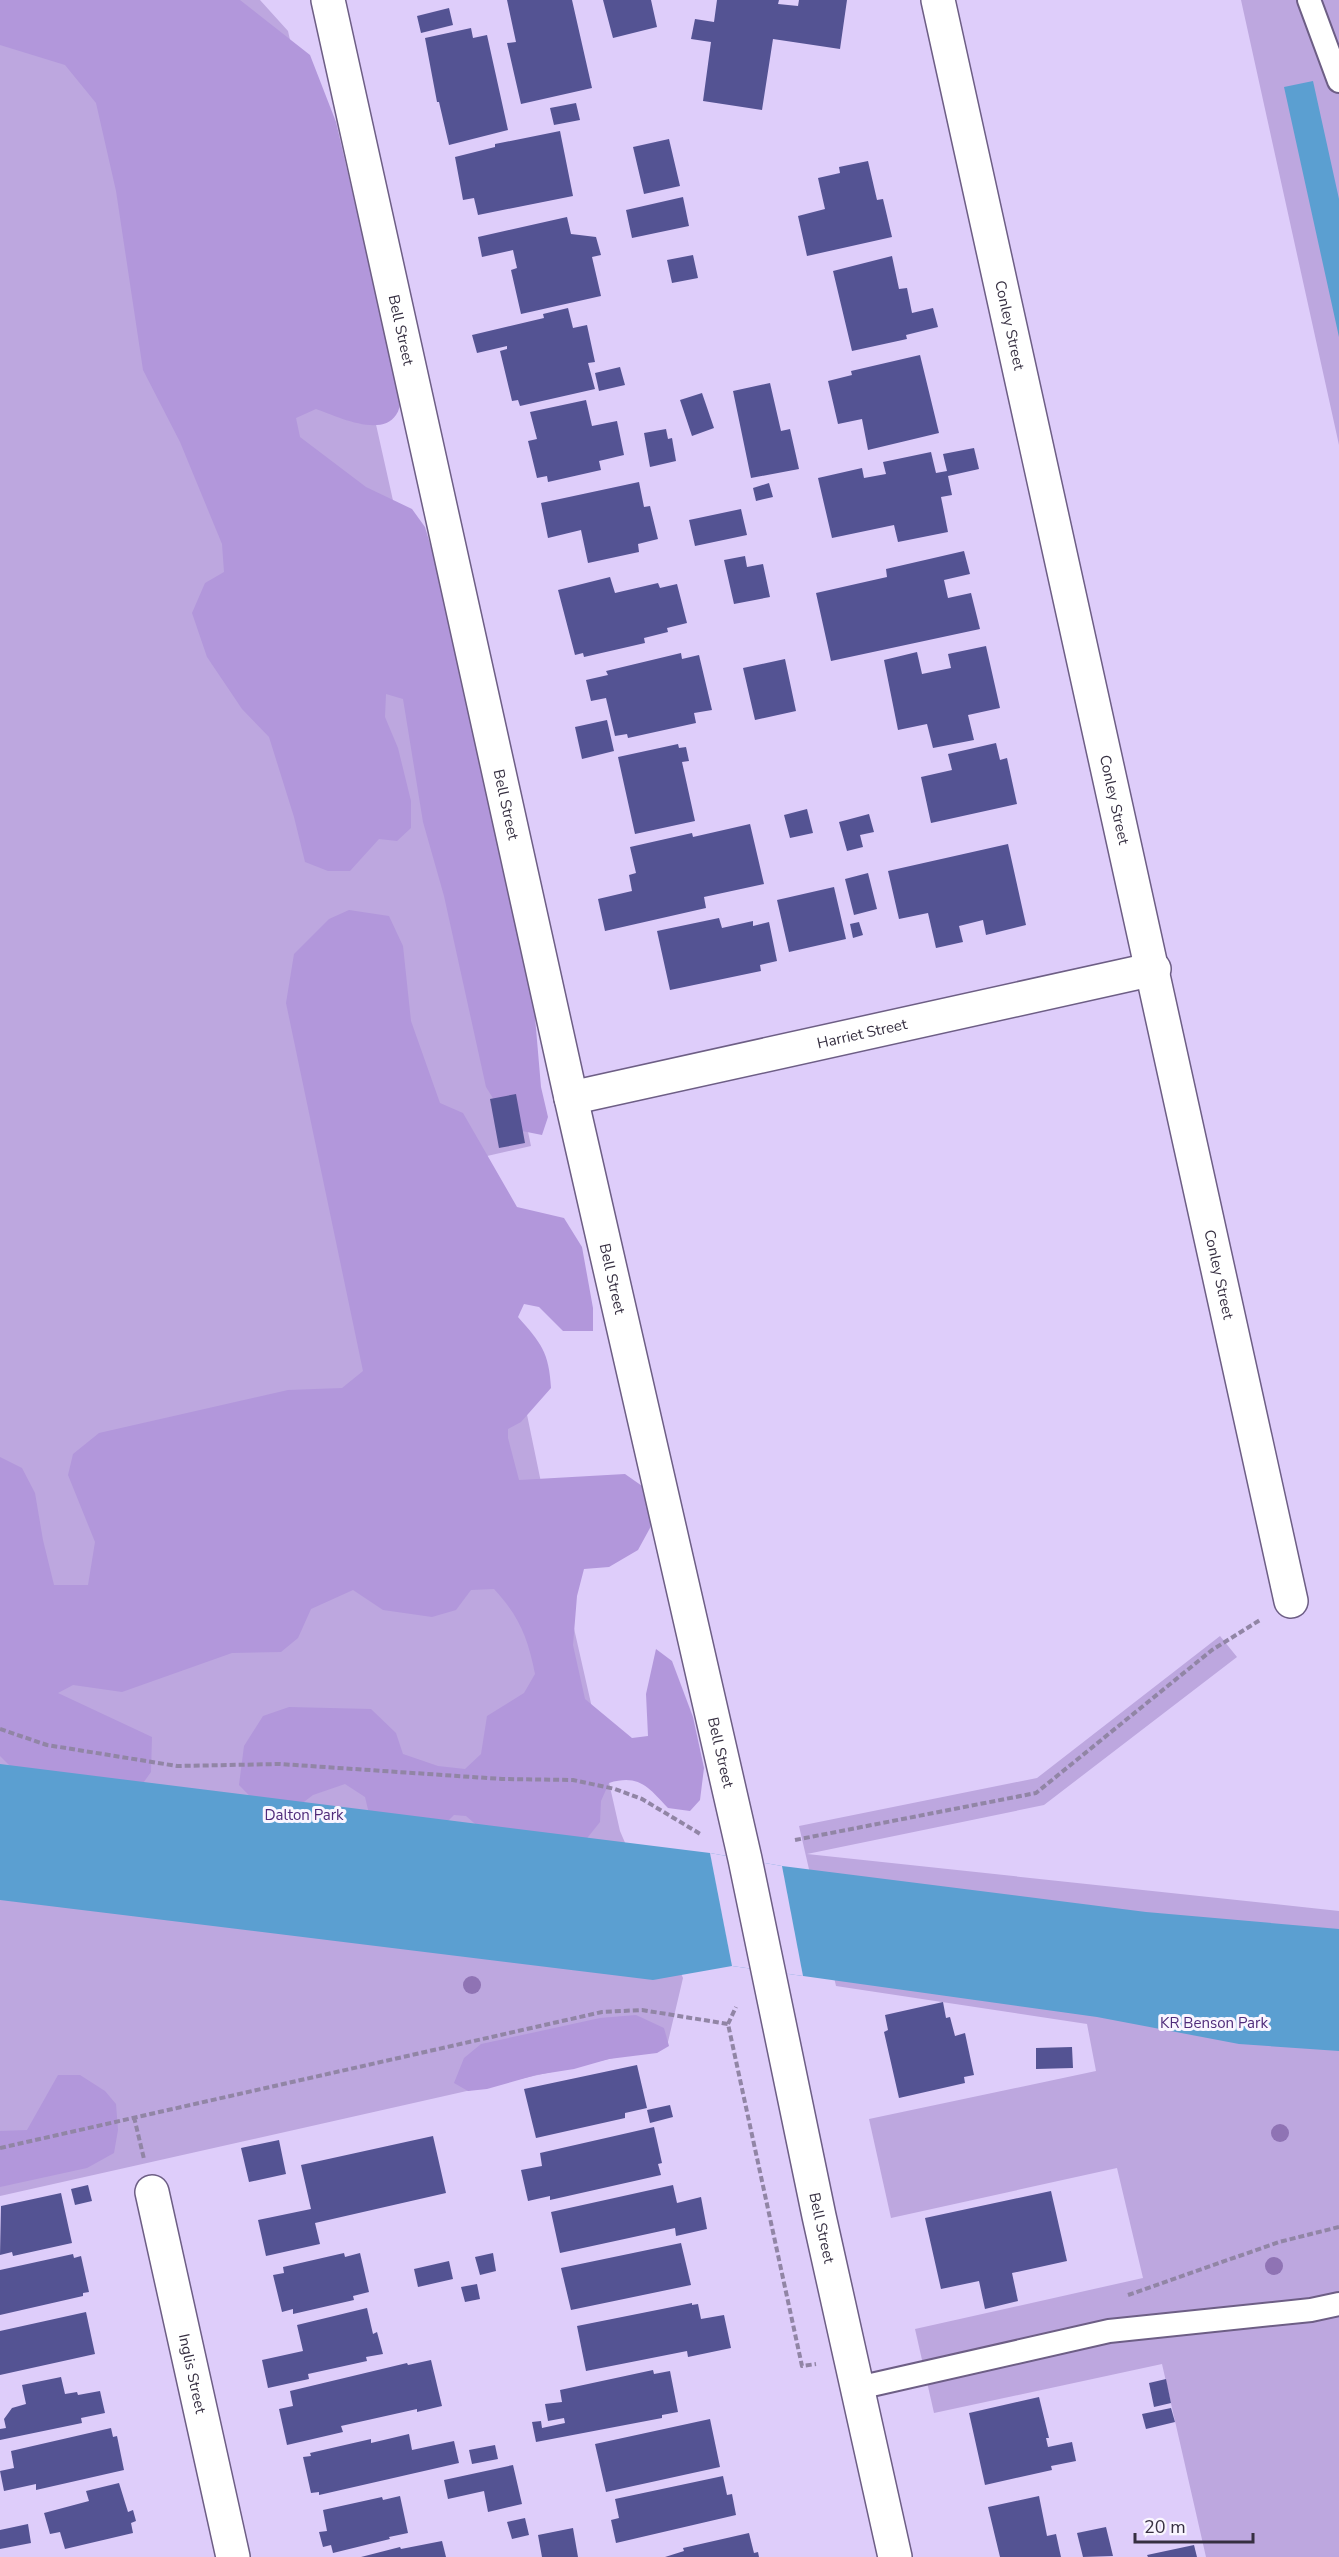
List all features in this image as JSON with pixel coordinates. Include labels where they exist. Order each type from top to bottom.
[{"type":"street","name":"Bell Street","points":[[328,0],[571,1098],[745,1859],[895,2557]]},
{"type":"street","name":"Conley Street","points":[[938,0],[1154,969],[1291,1601]]},
{"type":"street","name":"Harriet Street","points":[[571,1098],[1154,969]]},
{"type":"street","name":"Inglis Street","points":[[152,2192],[233,2557]]},
{"type":"lane","points":[[1309,0],[1339,81]]},
{"type":"lane","points":[[858,2388],[1109,2331],[1311,2310],[1339,2304]]},
{"type":"path","points":[[795,1840],[1036,1793],[1212,1650],[1291,1601]]},
{"type":"path","points":[[0,1729],[47,1745],[177,1766],[302,1765],[457,1777],[573,1780],[615,1789],[642,1799],[708,1839]]},
{"type":"path","points":[[0,2148],[602,2012],[642,2010],[728,2024],[802,2366],[816,2364]]},
{"type":"path","points":[[1121,2297],[1279,2242],[1339,2227]]},
{"type":"green space","name":"Dalton Park","points":[[97,0],[260,0],[288,31],[428,657],[531,1146],[474,1159],[543,1492],[620,1831],[683,1978],[667,2046],[0,2196],[0,21]]},
{"type":"green space","points":[[1241,0],[1339,0],[1339,445]]},
{"type":"green space","name":"KR Benson Park","points":[[1220,1636],[1237,1657],[1044,1805],[807,1854],[1339,1911],[1339,2557],[1206,2557],[1162,2364],[934,2413],[915,2329],[1143,2278],[1117,2168],[891,2218],[869,2119],[1096,2071],[1087,2024],[836,1986],[799,1826],[1037,1778]]},
{"type":"shaded area","points":[[0,0],[240,0],[310,55],[336,122],[401,401],[396,415],[389,422],[380,425],[346,420],[316,409],[296,418],[300,437],[366,487],[412,509],[425,527],[449,608],[531,970],[541,1087],[548,1117],[542,1135],[512,1129],[486,1087],[444,896],[423,822],[403,699],[386,694],[385,717],[398,748],[411,801],[411,828],[397,841],[379,839],[350,871],[328,871],[305,862],[294,817],[269,737],[242,709],[207,657],[192,613],[205,583],[224,572],[222,544],[180,442],[143,370],[116,191],[96,103],[65,65],[0,45]]},
{"type":"shaded area","points":[[349,910],[389,916],[403,946],[411,1021],[440,1103],[463,1113],[517,1207],[564,1218],[582,1247],[593,1308],[593,1331],[563,1331],[539,1307],[524,1304],[518,1317],[533,1334],[546,1357],[551,1388],[521,1422],[508,1429],[508,1438],[519,1480],[625,1474],[645,1488],[654,1511],[650,1528],[638,1550],[609,1567],[584,1569],[577,1596],[573,1645],[585,1699],[632,1738],[648,1736],[646,1694],[656,1649],[672,1661],[693,1717],[704,1768],[700,1800],[690,1811],[668,1808],[648,1788],[636,1781],[609,1783],[601,1801],[600,1822],[580,1847],[502,1847],[466,1816],[454,1815],[437,1832],[371,1822],[365,1797],[345,1784],[313,1795],[287,1815],[268,1815],[239,1785],[244,1746],[263,1716],[289,1707],[371,1709],[396,1733],[403,1754],[438,1766],[465,1769],[481,1754],[487,1716],[524,1693],[535,1674],[521,1628],[494,1589],[471,1590],[456,1610],[432,1617],[383,1610],[353,1590],[311,1609],[298,1638],[281,1652],[232,1653],[122,1692],[73,1685],[58,1693],[152,1737],[151,1772],[136,1793],[36,1792],[0,1756],[0,1457],[22,1468],[35,1493],[54,1585],[88,1585],[95,1542],[68,1475],[73,1454],[99,1433],[288,1390],[342,1388],[363,1371],[286,1003],[294,954],[329,919]]},
{"type":"shaded area","points":[[636,2015],[664,2028],[669,2046],[657,2053],[609,2059],[574,2069],[536,2075],[487,2089],[468,2091],[454,2083],[464,2058],[481,2044],[600,2018]]},
{"type":"shaded area","points":[[58,2075],[80,2075],[105,2091],[116,2104],[118,2130],[114,2153],[87,2168],[0,2187],[0,2131],[27,2130]]},
{"type":"water","points":[[1313,81],[1339,199],[1339,337],[1284,87]]},
{"type":"water","points":[[0,1764],[710,1853],[782,1866],[1146,1912],[1339,1929],[1339,2051],[1239,2044],[1097,2017],[732,1966],[653,1980],[0,1900]]},
{"type":"pier","points":[[710,1853],[782,1866],[803,1976],[732,1966]]},
{"type":"building","points":[[507,0],[572,0],[592,88],[521,104],[507,43],[516,42]]},
{"type":"building","points":[[603,0],[651,0],[657,27],[613,38]]},
{"type":"building","points":[[717,0],[779,0],[778,4],[798,6],[799,0],[847,0],[840,49],[773,39],[762,110],[703,101],[711,42],[691,39],[695,19],[714,22]]},
{"type":"building","points":[[449,8],[453,25],[421,33],[417,16]]},
{"type":"building","points":[[471,28],[473,38],[487,35],[508,130],[449,145],[439,102],[437,102],[425,38]]},
{"type":"building","points":[[576,103],[580,120],[554,125],[550,108]]},
{"type":"building","points":[[560,131],[573,196],[478,215],[474,198],[463,200],[455,157],[495,147],[495,144]]},
{"type":"building","points":[[669,139],[680,186],[644,194],[633,147]]},
{"type":"building","points":[[868,161],[877,200],[883,199],[892,237],[807,256],[798,216],[825,209],[818,178],[840,173],[839,167]]},
{"type":"building","points":[[683,197],[689,226],[632,238],[626,210]]},
{"type":"building","points":[[567,217],[571,234],[596,237],[601,255],[592,257],[601,296],[521,314],[511,270],[517,268],[513,250],[482,257],[478,237]]},
{"type":"building","points":[[693,255],[698,278],[672,283],[667,260]]},
{"type":"building","points":[[892,256],[899,289],[907,288],[912,313],[933,308],[938,327],[906,335],[907,339],[852,351],[833,271]]},
{"type":"building","points":[[568,308],[573,328],[587,325],[595,362],[588,363],[595,389],[520,406],[518,400],[512,401],[500,351],[507,349],[507,346],[477,353],[472,335],[544,318],[543,314]]},
{"type":"building","points":[[920,355],[939,433],[868,450],[862,419],[838,424],[828,381],[852,375],[851,371]]},
{"type":"building","points":[[620,367],[625,385],[599,391],[595,373]]},
{"type":"building","points":[[770,383],[781,431],[790,429],[799,469],[751,478],[733,391]]},
{"type":"building","points":[[702,393],[714,428],[692,436],[680,400]]},
{"type":"building","points":[[586,400],[592,426],[617,421],[624,455],[599,461],[601,470],[548,482],[547,476],[537,478],[528,441],[537,439],[530,412]]},
{"type":"building","points":[[666,429],[668,439],[672,438],[676,461],[650,467],[644,433]]},
{"type":"building","points":[[974,448],[979,469],[948,476],[952,495],[941,497],[948,532],[898,542],[894,525],[832,538],[818,478],[862,468],[864,478],[886,474],[883,462],[931,452],[936,473],[947,471],[943,454]]},
{"type":"building","points":[[639,482],[644,507],[650,506],[658,539],[638,544],[639,552],[588,563],[581,530],[548,538],[541,503]]},
{"type":"building","points":[[769,483],[773,497],[756,501],[753,488]]},
{"type":"building","points":[[741,509],[747,535],[695,546],[689,520]]},
{"type":"building","points":[[964,551],[970,574],[944,580],[948,598],[971,593],[980,629],[831,661],[816,593],[887,577],[886,569]]},
{"type":"building","points":[[745,556],[747,567],[763,564],[770,597],[734,604],[724,560]]},
{"type":"building","points":[[610,577],[615,593],[658,583],[660,588],[677,584],[687,623],[667,628],[668,632],[644,638],[645,643],[584,657],[583,653],[575,655],[558,590]]},
{"type":"building","points":[[986,646],[1000,708],[968,715],[974,740],[933,748],[927,724],[898,730],[884,660],[917,652],[922,674],[951,668],[948,654]]},
{"type":"building","points":[[681,653],[682,659],[699,655],[712,710],[694,713],[696,723],[628,738],[627,734],[615,736],[606,698],[591,701],[586,680],[608,675],[606,671]]},
{"type":"building","points":[[785,659],[796,711],[755,720],[743,668]]},
{"type":"building","points":[[607,720],[614,751],[582,759],[575,727]]},
{"type":"building","points":[[996,743],[1000,760],[1007,758],[1017,804],[931,823],[921,777],[952,770],[948,754]]},
{"type":"building","points":[[678,744],[679,748],[686,747],[689,761],[682,762],[695,821],[635,834],[618,757]]},
{"type":"building","points":[[807,809],[813,833],[790,838],[784,815]]},
{"type":"building","points":[[869,814],[874,832],[860,835],[863,847],[847,851],[839,822]]},
{"type":"building","points":[[750,824],[764,884],[704,897],[706,908],[605,931],[598,899],[632,891],[629,875],[636,873],[630,847],[692,833],[693,837]]},
{"type":"building","points":[[1008,844],[1026,925],[986,935],[983,920],[959,926],[963,942],[936,948],[928,913],[899,919],[888,871]]},
{"type":"building","points":[[868,873],[877,909],[854,915],[845,879]]},
{"type":"building","points":[[834,887],[846,939],[789,952],[777,900]]},
{"type":"building","points":[[719,918],[722,928],[753,921],[753,926],[769,922],[777,961],[760,965],[761,971],[670,990],[657,931]]},
{"type":"building","points":[[859,922],[863,935],[853,938],[850,924]]},
{"type":"building","points":[[516,1094],[525,1143],[499,1148],[490,1099]]},
{"type":"building","points":[[943,2002],[946,2018],[950,2017],[955,2036],[965,2033],[974,2075],[964,2077],[965,2083],[899,2098],[884,2032],[888,2030],[885,2015]]},
{"type":"building","points":[[1072,2047],[1073,2068],[1036,2069],[1036,2048]]},
{"type":"building","points":[[637,2065],[647,2108],[625,2113],[625,2118],[536,2138],[524,2089]]},
{"type":"building","points":[[670,2105],[673,2117],[650,2123],[647,2110]]},
{"type":"building","points":[[654,2127],[662,2163],[658,2164],[661,2175],[550,2200],[550,2196],[528,2201],[521,2170],[542,2166],[540,2153]]},
{"type":"building","points":[[433,2136],[446,2193],[315,2223],[320,2244],[266,2256],[258,2220],[311,2209],[301,2165]]},
{"type":"building","points":[[279,2140],[286,2174],[249,2182],[241,2148]]},
{"type":"building","points":[[88,2185],[92,2201],[75,2205],[71,2189]]},
{"type":"building","points":[[673,2185],[677,2203],[701,2197],[707,2229],[676,2236],[675,2228],[560,2253],[551,2212]]},
{"type":"building","points":[[1051,2191],[1067,2261],[1012,2273],[1018,2301],[985,2309],[979,2281],[941,2289],[925,2218]]},
{"type":"building","points":[[61,2193],[72,2243],[13,2256],[12,2252],[0,2255],[1,2206]]},
{"type":"building","points":[[681,2243],[691,2285],[571,2310],[561,2268]]},
{"type":"building","points":[[344,2253],[345,2257],[360,2253],[369,2292],[353,2296],[354,2300],[293,2314],[293,2309],[282,2312],[273,2275],[284,2273],[283,2267]]},
{"type":"building","points":[[493,2253],[496,2271],[480,2275],[475,2257]]},
{"type":"building","points":[[73,2254],[74,2258],[81,2256],[89,2292],[83,2293],[83,2296],[0,2315],[0,2270]]},
{"type":"building","points":[[449,2261],[453,2279],[418,2287],[414,2269]]},
{"type":"building","points":[[477,2284],[480,2299],[465,2302],[461,2287]]},
{"type":"building","points":[[692,2303],[692,2305],[698,2304],[701,2319],[724,2315],[731,2348],[688,2357],[687,2351],[586,2371],[577,2326]]},
{"type":"building","points":[[367,2308],[373,2334],[377,2332],[383,2354],[366,2357],[367,2361],[308,2374],[309,2379],[268,2388],[262,2360],[303,2351],[297,2325]]},
{"type":"building","points":[[86,2312],[95,2354],[0,2375],[0,2331]]},
{"type":"building","points":[[431,2360],[442,2406],[417,2412],[417,2409],[341,2426],[343,2432],[287,2445],[279,2409],[293,2406],[290,2391],[407,2363],[408,2365]]},
{"type":"building","points":[[653,2370],[654,2374],[670,2371],[678,2412],[662,2415],[662,2418],[536,2442],[532,2422],[541,2421],[542,2428],[565,2423],[564,2418],[548,2421],[545,2404],[562,2402],[560,2390]]},
{"type":"building","points":[[61,2377],[65,2394],[77,2392],[78,2395],[100,2391],[105,2413],[81,2418],[82,2423],[0,2440],[0,2429],[6,2428],[4,2419],[12,2408],[26,2404],[22,2385]]},
{"type":"building","points":[[1166,2379],[1171,2403],[1154,2407],[1149,2383]]},
{"type":"building","points":[[1039,2397],[1049,2438],[1046,2438],[1048,2447],[1072,2442],[1076,2461],[1051,2466],[1052,2470],[985,2485],[969,2413]]},
{"type":"building","points":[[1171,2408],[1175,2422],[1146,2429],[1142,2414]]},
{"type":"building","points":[[710,2419],[720,2467],[606,2492],[595,2444]]},
{"type":"building","points":[[111,2428],[113,2437],[117,2436],[124,2470],[36,2490],[36,2484],[4,2491],[0,2471],[14,2468],[11,2451]]},
{"type":"building","points":[[409,2434],[412,2450],[454,2441],[459,2463],[319,2495],[319,2492],[311,2493],[303,2457],[311,2456],[310,2453],[371,2439],[371,2443]]},
{"type":"building","points":[[495,2445],[498,2459],[472,2464],[469,2450]]},
{"type":"building","points":[[513,2465],[522,2504],[488,2512],[484,2491],[448,2499],[444,2480]]},
{"type":"building","points":[[723,2476],[727,2495],[732,2494],[736,2515],[616,2543],[611,2520],[619,2518],[615,2499]]},
{"type":"building","points":[[119,2483],[128,2512],[133,2510],[136,2521],[131,2523],[133,2533],[65,2549],[60,2532],[50,2534],[44,2513],[89,2501],[86,2491]]},
{"type":"building","points":[[400,2496],[408,2533],[333,2553],[331,2545],[323,2547],[319,2532],[327,2531],[323,2510],[382,2497],[383,2500]]},
{"type":"building","points":[[1039,2496],[1047,2536],[1056,2534],[1061,2557],[1000,2557],[988,2507]]},
{"type":"building","points":[[525,2518],[529,2535],[512,2539],[507,2522]]},
{"type":"building","points":[[28,2524],[31,2543],[0,2549],[0,2530]]},
{"type":"building","points":[[1106,2527],[1113,2556],[1083,2557],[1077,2533]]},
{"type":"building","points":[[573,2528],[578,2557],[542,2557],[538,2535]]},
{"type":"building","points":[[749,2533],[754,2553],[758,2552],[759,2557],[665,2557],[684,2551],[683,2548]]},
{"type":"building","points":[[442,2541],[446,2557],[361,2557],[400,2547],[401,2549]]},
{"type":"building","points":[[1194,2545],[1197,2557],[1148,2557],[1147,2555]]}]
